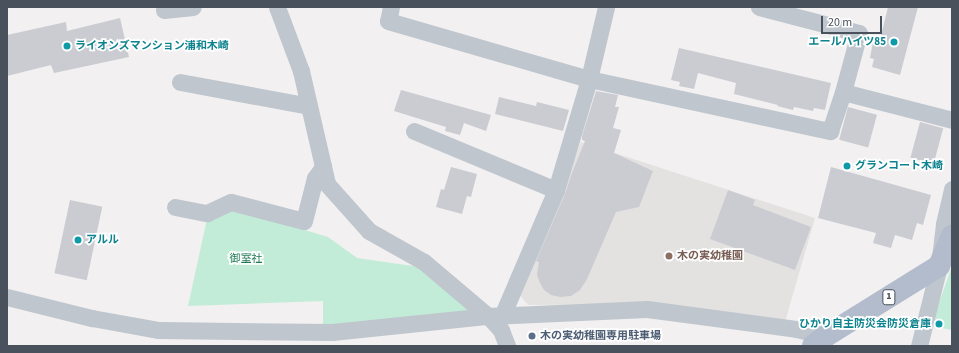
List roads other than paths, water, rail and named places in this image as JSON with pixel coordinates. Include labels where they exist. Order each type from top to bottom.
[{"type":"main road","points":[[939,266],[951,241]]},
{"type":"main road","name":"1","points":[[819,341],[939,266]]},
{"type":"street","points":[[164,10],[193,7]]},
{"type":"street","points":[[277,7],[301,71],[327,184],[369,231],[424,262],[495,316],[507,346]]},
{"type":"street","points":[[391,7],[388,21],[589,78],[830,131],[843,92],[859,33],[759,7]]},
{"type":"street","points":[[495,316],[556,190],[589,78],[606,7]]},
{"type":"street","points":[[180,82],[309,106]]},
{"type":"street","points":[[843,92],[952,120]]},
{"type":"street","points":[[414,131],[556,190]]},
{"type":"street","points":[[175,206],[207,213],[231,202],[304,220],[314,178],[323,167]]},
{"type":"street","points":[[919,346],[939,266],[944,224],[952,189]]},
{"type":"street","points":[[7,297],[92,318],[158,338],[332,339],[495,316],[647,309],[796,328],[819,341]]},
{"type":"place","name":"エールハイツ85","points":[[894,42]]},
{"type":"place","name":"ライオンズマンション浦和木崎","points":[[67,46]]},
{"type":"place","name":"グランコート木崎","points":[[847,166]]},
{"type":"place","name":"アルル","points":[[78,240]]},
{"type":"place","name":"木の実幼稚園","points":[[669,256]]},
{"type":"place","name":"ひかり自主防災会防災倉庫","points":[[939,324]]},
{"type":"place","name":"木の実幼稚園専用駐車場","points":[[532,336]]},
{"type":"park label","name":"御室社","points":[[246,259]]}]
